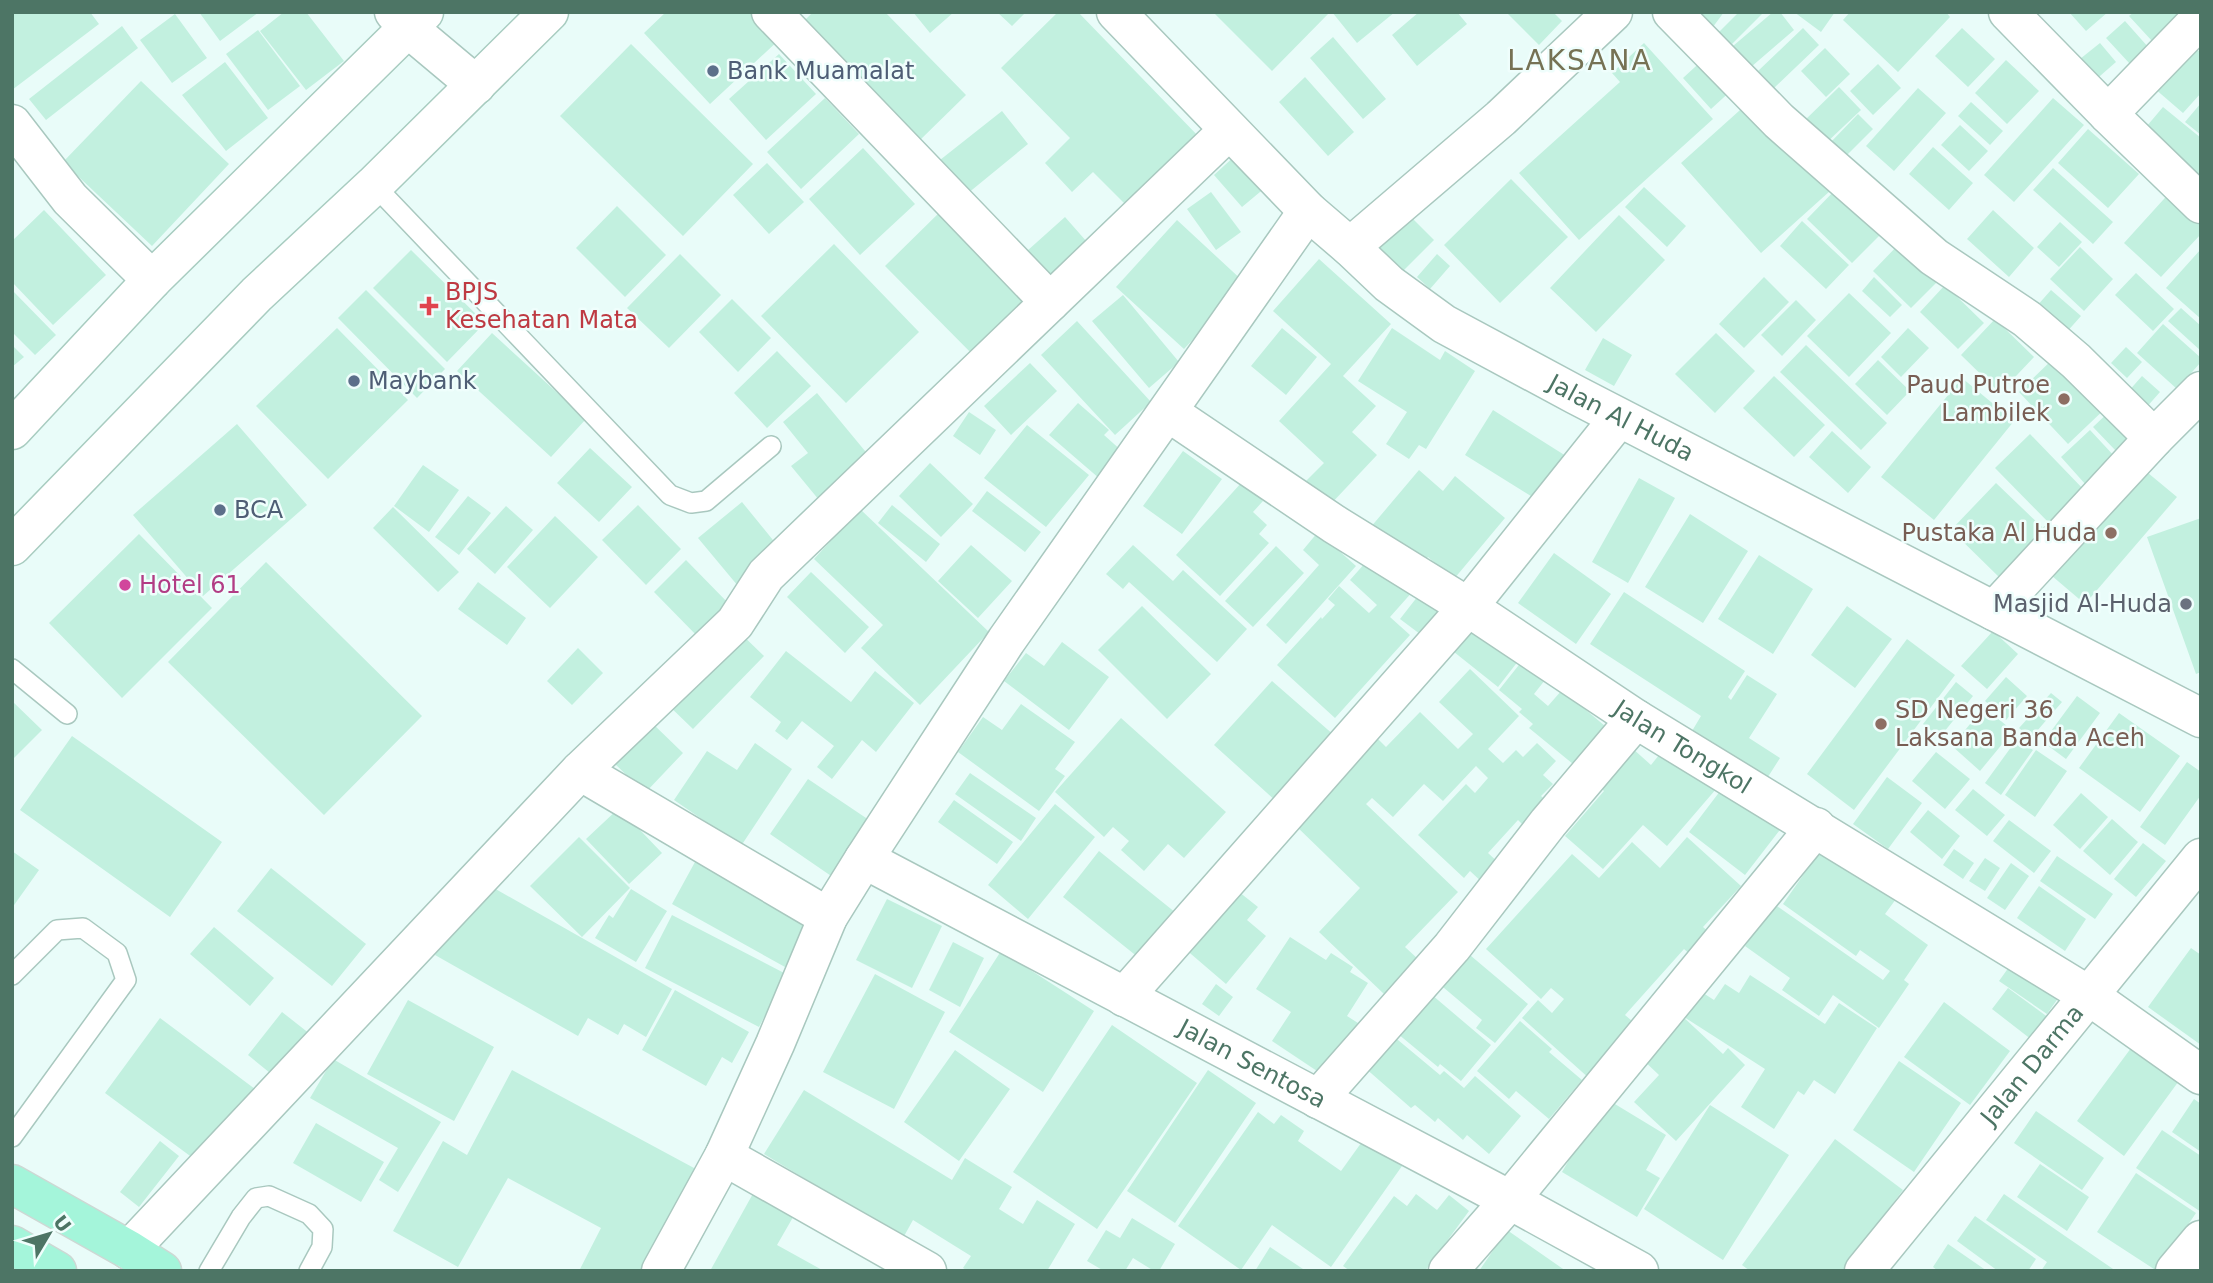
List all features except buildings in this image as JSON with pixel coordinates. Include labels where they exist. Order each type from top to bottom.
[{"type":"highway","points":[[12,1184],[162,1271]]},
{"type":"highway","points":[[12,1245],[57,1271]]},
{"type":"street","points":[[12,546],[257,294],[374,185],[549,12]]},
{"type":"street","points":[[771,12],[1051,302]]},
{"type":"street","points":[[1350,247],[1501,118],[1613,12]]},
{"type":"street","points":[[1672,12],[1800,139],[1934,257],[2027,319],[2076,361],[2154,438]]},
{"type":"street","points":[[2008,12],[2201,204]]},
{"type":"street","name":"Jalan Al Huda","points":[[1124,15],[1228,131],[1308,211],[1389,284],[1444,324],[1619,418],[2201,718]]},
{"type":"street","points":[[12,429],[152,279],[408,17],[476,85]]},
{"type":"street","points":[[2108,114],[2201,18]]},
{"type":"street","points":[[12,124],[70,199],[152,279]]},
{"type":"street","points":[[129,1250],[580,771],[735,623],[766,575],[1228,131]]},
{"type":"street","points":[[661,1271],[724,1156],[828,918],[864,859],[1006,641],[1308,211]]},
{"type":"street","points":[[1994,611],[2201,391]]},
{"type":"street","name":"Jalan Tongkol","points":[[1168,412],[1334,524],[1468,607],[1636,719],[2088,995],[2201,1075]]},
{"type":"street","points":[[1124,997],[1468,607],[1619,418]]},
{"type":"street","points":[[1318,1099],[1452,947],[1548,823],[1636,719]]},
{"type":"street","points":[[580,771],[828,918]]},
{"type":"street","points":[[1448,1271],[1510,1200],[1816,827]]},
{"type":"street","name":"Jalan Darma","points":[[1864,1271],[2201,858]]},
{"type":"street","name":"Jalan Sentosa","points":[[864,859],[1510,1200],[1639,1271]]},
{"type":"street","points":[[724,1156],[927,1271]]},
{"type":"street","points":[[2175,1271],[2201,1240]]},
{"type":"lane","points":[[374,185],[670,495],[691,503],[706,501],[771,446]]},
{"type":"lane","points":[[12,669],[67,714]]},
{"type":"lane","points":[[12,975],[57,930],[83,928],[117,953],[127,980],[12,1137]]},
{"type":"lane","points":[[209,1271],[241,1217],[256,1198],[269,1196],[309,1214],[323,1229],[322,1247],[309,1271]]},
{"type":"place","name":"Bank Muamalat","points":[[713,71]]},
{"type":"place","name":"BPJS Kesehatan Mata","points":[[429,306]]},
{"type":"place","name":"Maybank","points":[[354,381]]},
{"type":"place","name":"Paud Putroe Lambilek","points":[[2064,399]]},
{"type":"place","name":"BCA","points":[[220,510]]},
{"type":"place","name":"Pustaka Al Huda","points":[[2111,533]]},
{"type":"place","name":"Hotel 61","points":[[125,585]]},
{"type":"place","name":"Masjid Al-Huda","points":[[2186,604]]},
{"type":"place","name":"SD Negeri 36 Laksana Banda Aceh","points":[[1881,724]]},
{"type":"district","name":"LAKSANA","points":[[1580,60]]}]
